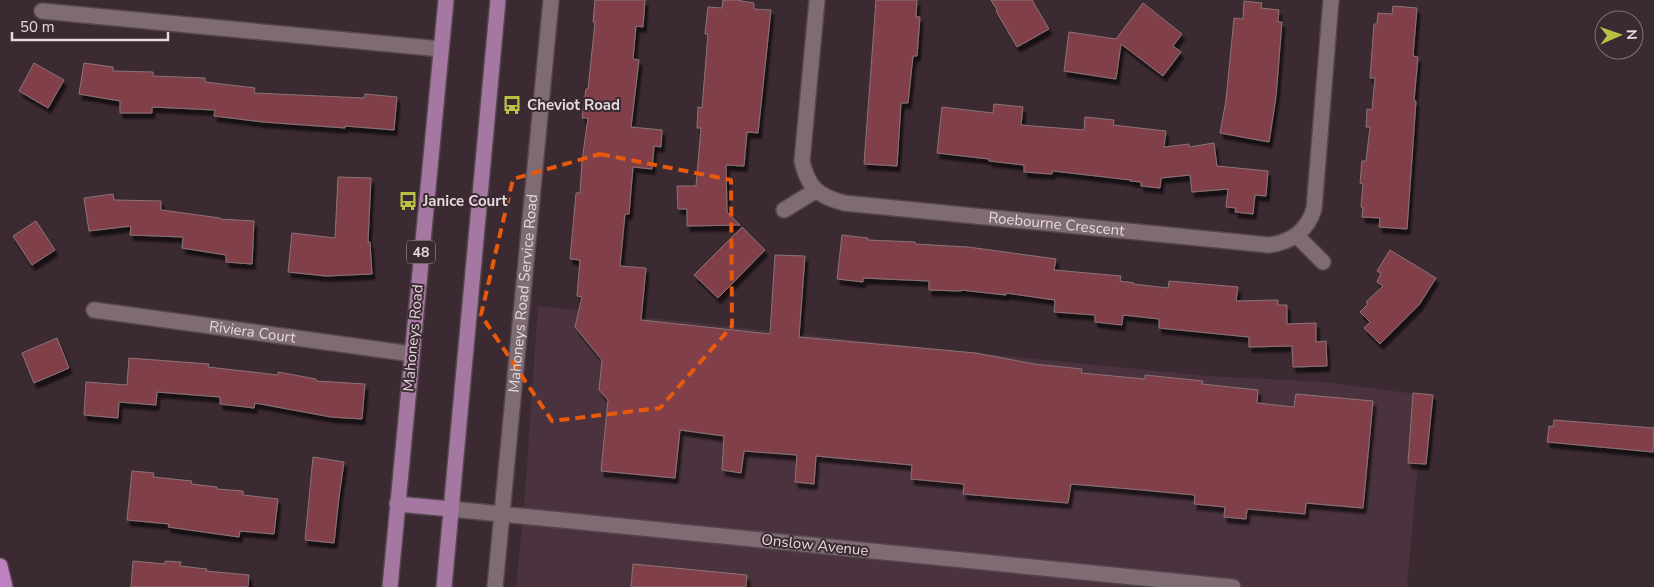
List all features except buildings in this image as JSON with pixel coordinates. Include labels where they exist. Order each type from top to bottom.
[{"type":"highway","points":[[0,566],[5,587]]},
{"type":"main road","name":"Mahoneys Road","points":[[390,587],[446,0]]},
{"type":"main road","points":[[444,587],[498,0]]},
{"type":"main road","name":"Onslow Avenue","points":[[397,504],[451,509]]},
{"type":"street","name":"Mahoneys Road Service Road","points":[[495,587],[551,0]]},
{"type":"street","points":[[784,210],[815,190],[804,173],[802,162],[817,0]]},
{"type":"street","points":[[1323,262],[1297,236],[1310,219],[1314,209],[1331,0]]},
{"type":"street","points":[[42,11],[441,49]]},
{"type":"street","name":"Roebourne Crescent","points":[[815,190],[823,196],[844,203],[1269,245],[1279,244],[1297,236]]},
{"type":"street","name":"Riviera Court","points":[[94,310],[412,354]]},
{"type":"street","name":"Onslow Avenue","points":[[451,509],[1233,587]]},
{"type":"highlighted area","points":[[600,154],[731,180],[732,326],[660,408],[552,421],[481,315],[513,179]]},
{"type":"shaded area","points":[[538,306],[975,353],[1208,376],[1322,382],[1424,395],[1407,587],[516,587],[525,494]]},
{"type":"place","name":"Cheviot Road","points":[[512,105]]},
{"type":"place","name":"Janice Court","points":[[408,201]]}]
